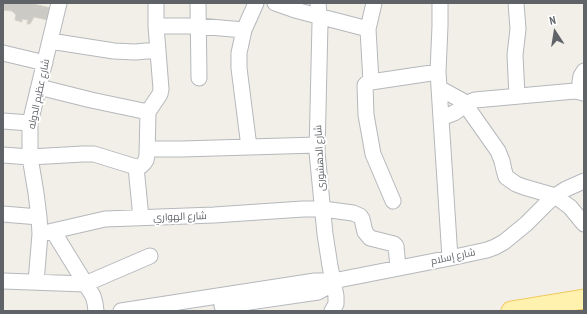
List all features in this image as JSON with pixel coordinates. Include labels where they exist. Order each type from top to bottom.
[{"type":"main road","points":[[511,311],[584,298]]},
{"type":"street","name":"شارع عظيم الدوله","points":[[36,282],[46,233],[39,218],[30,157],[30,123],[59,3]]},
{"type":"street","points":[[3,156],[30,157],[68,154],[94,154],[136,167],[141,166],[144,163],[146,160],[147,148],[148,112],[160,94],[161,89],[156,26],[156,3]]},
{"type":"street","points":[[198,3],[199,78]]},
{"type":"street","points":[[249,148],[239,68],[239,53],[244,30],[256,3]]},
{"type":"street","points":[[275,3],[295,10],[319,10],[368,29]]},
{"type":"street","points":[[371,82],[368,29],[374,3]]},
{"type":"street","points":[[440,3],[438,72],[450,258]]},
{"type":"street","points":[[516,3],[518,29],[515,55],[517,96]]},
{"type":"street","name":"شارع الدهشورى","points":[[319,10],[317,145],[325,234],[336,300],[332,311]]},
{"type":"street","points":[[156,26],[198,26],[244,30]]},
{"type":"street","points":[[50,41],[114,51],[135,52],[158,50]]},
{"type":"street","points":[[3,53],[45,63]]},
{"type":"street","points":[[584,71],[580,82],[584,93]]},
{"type":"street","points":[[393,201],[375,159],[366,115],[365,85],[371,82],[438,72]]},
{"type":"street","points":[[39,87],[148,112]]},
{"type":"street","points":[[439,88],[461,100],[466,105],[498,151],[506,177],[524,188],[555,196],[570,207],[584,224]]},
{"type":"street","points":[[441,118],[454,113],[475,100],[575,91],[584,93]]},
{"type":"street","points":[[3,121],[30,123]]},
{"type":"street","points":[[147,148],[249,148],[317,145]]},
{"type":"street","points":[[136,167],[141,218]]},
{"type":"street","name":"شارع إسلام","points":[[121,311],[315,281],[333,281],[450,258],[495,247],[504,242],[526,224],[555,196],[584,181]]},
{"type":"street","name":"شارع الهواري","points":[[46,233],[105,219],[207,216],[303,209],[323,210],[353,213],[360,216],[365,232],[370,238],[394,244],[396,246],[398,268]]},
{"type":"street","points":[[3,214],[39,218]]},
{"type":"street","points":[[46,233],[93,296],[96,311]]},
{"type":"street","points":[[3,281],[84,284],[150,256]]},
{"type":"street","name":"شارع إسلام","points":[[188,311],[313,293],[324,290],[333,281]]},
{"type":"building","points":[[3,3],[29,3],[51,8],[48,20],[34,17],[30,24],[27,24],[28,20],[22,19],[22,22],[15,20],[16,15],[12,11],[3,10]]}]
